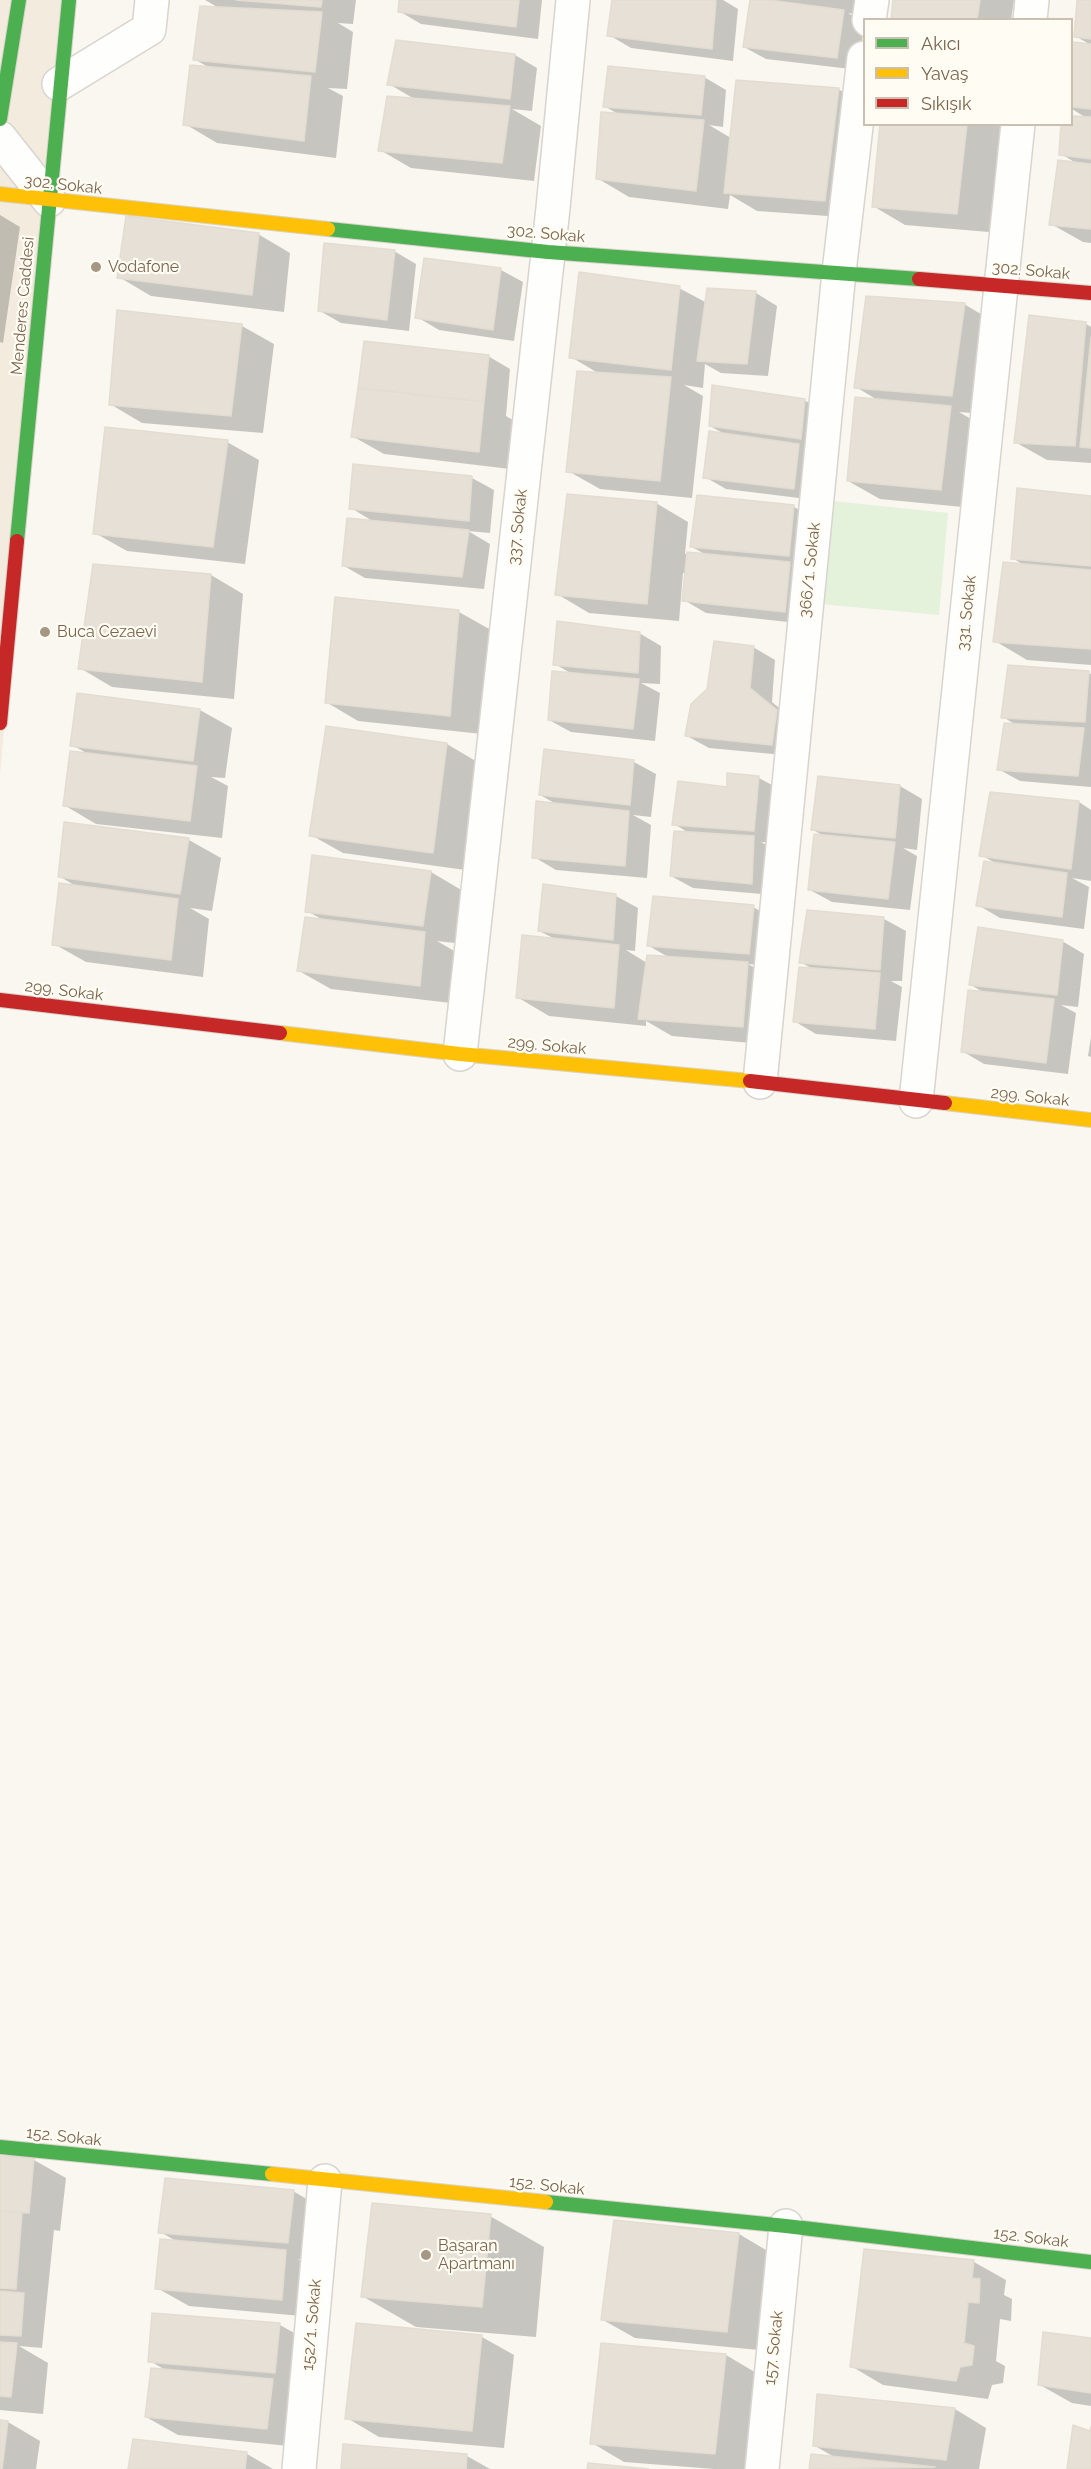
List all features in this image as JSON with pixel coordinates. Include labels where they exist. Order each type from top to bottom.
[{"type":"street","points":[[0,118],[19,0]]},
{"type":"street","name":"Menderes Caddesi","points":[[0,723],[59,84],[69,0]]},
{"type":"street","points":[[59,84],[149,28],[152,0]]},
{"type":"street","name":"337. Sokak","points":[[460,1054],[548,252],[573,0]]},
{"type":"street","points":[[869,18],[872,0]]},
{"type":"street","points":[[1030,18],[1032,0]]},
{"type":"street","name":"366/1. Sokak","points":[[760,1082],[839,272],[863,67]]},
{"type":"street","name":"331. Sokak","points":[[916,1101],[1018,126]]},
{"type":"street","points":[[0,138],[49,200]]},
{"type":"street","name":"302. Sokak","points":[[0,194],[548,252],[839,272],[1091,293]]},
{"type":"street","name":"299. Sokak","points":[[0,1000],[460,1054],[760,1082],[1091,1120]]},
{"type":"street","name":"152. Sokak","points":[[0,2147],[786,2226],[1091,2262]]},
{"type":"street","name":"152/1. Sokak","points":[[299,2469],[325,2181]]},
{"type":"street","name":"157. Sokak","points":[[762,2469],[786,2226]]},
{"type":"shaded area","points":[[0,0],[76,0],[36,348],[0,776]]},
{"type":"green space","points":[[833,501],[948,513],[939,615],[821,604]]},
{"type":"building","points":[[236,0],[322,0],[321,7]]},
{"type":"building","points":[[399,0],[519,0],[516,27],[398,12]]},
{"type":"building","points":[[612,0],[716,0],[712,49],[607,36]]},
{"type":"building","points":[[750,0],[769,0],[844,10],[837,58],[743,47]]},
{"type":"building","points":[[893,0],[980,0],[977,18],[891,18]]},
{"type":"building","points":[[1077,0],[1091,0],[1091,39],[1074,37]]},
{"type":"building","points":[[200,6],[322,12],[315,72],[193,60]]},
{"type":"building","points":[[396,40],[515,54],[510,99],[387,85]]},
{"type":"building","points":[[1073,42],[1091,44],[1091,109],[1073,107]]},
{"type":"building","points":[[190,65],[311,76],[304,141],[183,125]]},
{"type":"building","points":[[608,66],[705,76],[701,115],[603,107]]},
{"type":"building","points":[[736,80],[839,88],[825,201],[724,193]]},
{"type":"building","points":[[387,96],[510,106],[502,163],[378,151]]},
{"type":"building","points":[[601,112],[704,120],[696,191],[596,179]]},
{"type":"building","points":[[1073,116],[1091,117],[1091,159],[1059,155],[1061,126],[1073,126]]},
{"type":"building","points":[[880,126],[967,126],[957,214],[872,207]]},
{"type":"building","points":[[1058,160],[1091,164],[1091,229],[1049,225]]},
{"type":"building","points":[[126,216],[259,233],[252,295],[117,278]]},
{"type":"building","points":[[324,243],[395,250],[387,320],[318,311]]},
{"type":"building","points":[[424,258],[501,268],[493,330],[415,318]]},
{"type":"building","points":[[579,272],[680,286],[671,370],[569,358]]},
{"type":"building","points":[[707,288],[756,291],[747,364],[697,361]]},
{"type":"building","points":[[866,296],[965,303],[952,396],[854,388]]},
{"type":"building","points":[[117,310],[242,324],[231,416],[109,405]]},
{"type":"building","points":[[1029,315],[1086,322],[1075,446],[1014,443]]},
{"type":"building","points":[[1091,337],[1091,448],[1080,447]]},
{"type":"building","points":[[364,341],[489,355],[484,402],[358,388]]},
{"type":"building","points":[[577,371],[671,377],[660,481],[566,472]]},
{"type":"building","points":[[712,385],[805,399],[801,439],[709,426]]},
{"type":"building","points":[[358,388],[484,402],[479,452],[351,437]]},
{"type":"building","points":[[855,397],[951,406],[941,490],[847,481]]},
{"type":"building","points":[[105,427],[228,440],[213,547],[93,534]]},
{"type":"building","points":[[709,431],[799,444],[794,489],[703,478]]},
{"type":"building","points":[[353,464],[472,476],[469,521],[349,509]]},
{"type":"building","points":[[1017,488],[1091,496],[1091,566],[1011,559]]},
{"type":"building","points":[[567,494],[657,502],[647,604],[555,595]]},
{"type":"building","points":[[697,495],[794,505],[789,556],[690,547]]},
{"type":"building","points":[[347,518],[469,530],[462,577],[342,566]]},
{"type":"building","points":[[687,552],[790,562],[785,612],[682,601]]},
{"type":"building","points":[[1003,562],[1091,570],[1091,649],[993,642]]},
{"type":"building","points":[[93,564],[211,574],[202,682],[78,669]]},
{"type":"building","points":[[335,597],[459,610],[450,716],[325,703]]},
{"type":"building","points":[[557,621],[640,632],[638,673],[553,665]]},
{"type":"building","points":[[714,641],[754,646],[750,688],[777,710],[772,745],[685,736],[691,704],[707,689]]},
{"type":"building","points":[[1008,665],[1089,671],[1085,722],[1001,718]]},
{"type":"building","points":[[552,671],[639,679],[633,729],[548,720]]},
{"type":"building","points":[[77,693],[200,709],[193,761],[70,746]]},
{"type":"building","points":[[1004,723],[1084,728],[1078,776],[997,770]]},
{"type":"building","points":[[326,726],[447,743],[433,853],[309,836]]},
{"type":"building","points":[[544,749],[634,760],[630,805],[539,795]]},
{"type":"building","points":[[70,751],[197,766],[190,821],[63,806]]},
{"type":"building","points":[[727,773],[759,776],[754,831],[672,825],[678,781],[727,787]]},
{"type":"building","points":[[818,776],[900,785],[895,838],[811,830]]},
{"type":"building","points":[[990,792],[1079,801],[1071,869],[979,856]]},
{"type":"building","points":[[536,801],[629,811],[625,866],[532,858]]},
{"type":"building","points":[[64,822],[189,838],[180,894],[58,877]]},
{"type":"building","points":[[674,831],[754,836],[752,884],[670,876]]},
{"type":"building","points":[[814,834],[895,842],[888,899],[808,890]]},
{"type":"building","points":[[312,855],[431,871],[423,926],[305,912]]},
{"type":"building","points":[[984,861],[1067,873],[1062,917],[976,906]]},
{"type":"building","points":[[59,883],[178,899],[171,960],[52,945]]},
{"type":"building","points":[[543,884],[616,894],[613,940],[538,931]]},
{"type":"building","points":[[653,896],[754,905],[749,954],[647,946]]},
{"type":"building","points":[[807,910],[884,917],[880,970],[799,963]]},
{"type":"building","points":[[305,917],[425,932],[420,986],[297,971]]},
{"type":"building","points":[[978,927],[1063,940],[1057,995],[969,985]]},
{"type":"building","points":[[522,935],[619,945],[614,1008],[516,998]]},
{"type":"building","points":[[647,955],[748,962],[743,1027],[638,1019]]},
{"type":"building","points":[[799,967],[880,973],[875,1029],[793,1022]]},
{"type":"building","points":[[968,990],[1054,999],[1046,1063],[961,1052]]},
{"type":"building","points":[[0,2156],[34,2158],[29,2213],[0,2211]]},
{"type":"building","points":[[165,2178],[294,2190],[288,2243],[158,2233]]},
{"type":"building","name":"Başaran Apartmanı","points":[[372,2203],[491,2214],[482,2307],[361,2297]]},
{"type":"building","points":[[0,2211],[22,2213],[16,2289],[0,2288]]},
{"type":"building","points":[[614,2220],[739,2233],[727,2332],[601,2320]]},
{"type":"building","points":[[160,2239],[286,2250],[282,2300],[155,2289]]},
{"type":"building","points":[[864,2249],[974,2260],[972,2278],[980,2279],[979,2303],[968,2302],[964,2343],[974,2346],[972,2365],[960,2367],[956,2381],[850,2367]]},
{"type":"building","points":[[0,2291],[24,2293],[21,2336],[0,2335]]},
{"type":"building","points":[[152,2313],[280,2323],[275,2373],[148,2362]]},
{"type":"building","points":[[356,2323],[482,2335],[472,2431],[345,2419]]},
{"type":"building","points":[[1043,2332],[1091,2338],[1091,2393],[1038,2385]]},
{"type":"building","points":[[0,2342],[17,2343],[11,2397],[0,2396]]},
{"type":"building","points":[[601,2343],[726,2354],[715,2454],[590,2444]]},
{"type":"building","points":[[151,2368],[273,2379],[267,2429],[145,2417]]},
{"type":"building","points":[[817,2394],[955,2408],[946,2460],[813,2446]]},
{"type":"building","points":[[0,2420],[8,2421],[2,2469],[0,2469]]},
{"type":"building","points":[[1073,2425],[1090,2431],[1091,2427],[1091,2469],[1067,2469]]},
{"type":"building","points":[[133,2439],[247,2452],[245,2469],[128,2469]]},
{"type":"building","points":[[343,2444],[467,2454],[466,2469],[341,2469]]},
{"type":"building","points":[[811,2454],[935,2467],[809,2469]]},
{"type":"building","points":[[588,2463],[649,2469],[587,2469]]},
{"type":"traffic: fast","points":[[0,119],[19,0]]},
{"type":"traffic: fast","points":[[17,541],[69,0]]},
{"type":"traffic: fast","points":[[328,229],[548,252],[919,279]]},
{"type":"traffic: fast","points":[[0,2147],[272,2174]]},
{"type":"traffic: fast","points":[[546,2202],[786,2226],[1091,2262]]},
{"type":"traffic: slow","points":[[0,194],[328,229]]},
{"type":"traffic: slow","points":[[280,1033],[460,1054],[750,1081]]},
{"type":"traffic: slow","points":[[945,1103],[1091,1120]]},
{"type":"traffic: slow","points":[[272,2174],[546,2202]]},
{"type":"traffic: jam","points":[[919,279],[1091,293]]},
{"type":"traffic: jam","points":[[0,723],[17,541]]},
{"type":"traffic: jam","points":[[0,1000],[280,1033]]},
{"type":"traffic: jam","points":[[750,1081],[945,1103]]},
{"type":"place","name":"Vodafone","points":[[96,267]]},
{"type":"place","name":"Buca Cezaevi","points":[[45,632]]},
{"type":"place","name":"Başaran Apartmanı","points":[[426,2255]]}]
